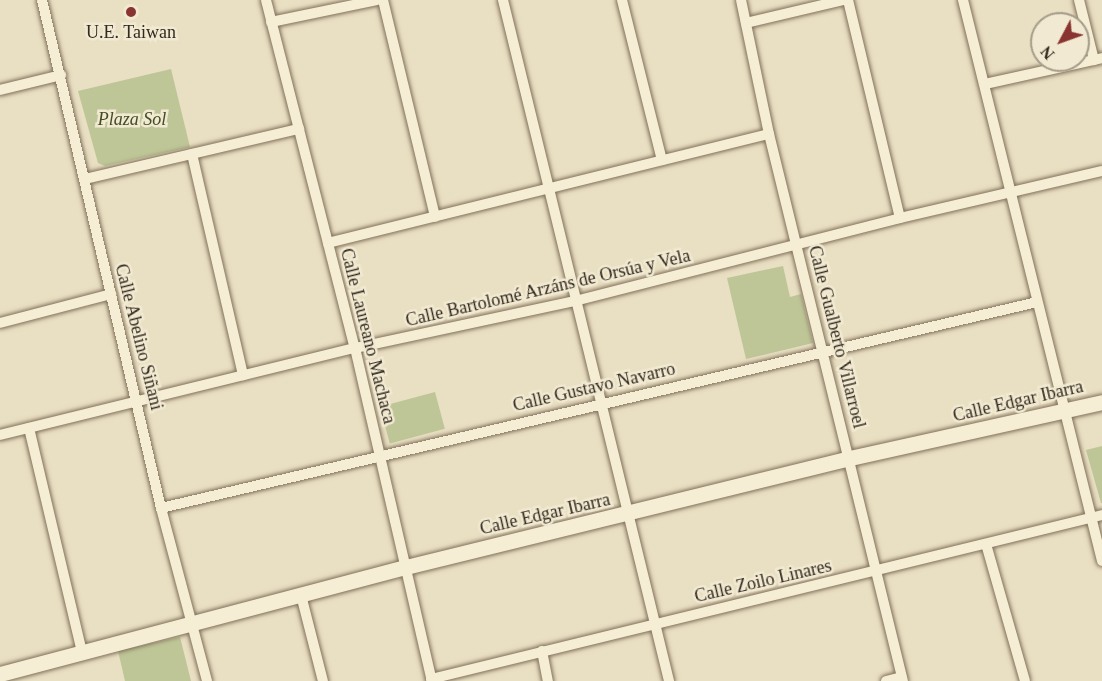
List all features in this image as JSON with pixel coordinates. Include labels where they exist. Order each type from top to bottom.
[{"type":"main road","name":"Calle Edgar Ibarra","points":[[0,674],[406,567],[630,514],[850,458],[1102,402]]},
{"type":"street","name":"Calle Abelino Siñani","points":[[42,0],[138,400],[161,508],[207,681]]},
{"type":"street","name":"Calle Laureano Machaca","points":[[266,0],[355,348],[432,680]]},
{"type":"street","points":[[272,22],[377,0]]},
{"type":"street","points":[[383,0],[435,217]]},
{"type":"street","points":[[503,0],[669,681]]},
{"type":"street","points":[[622,0],[662,160]]},
{"type":"street","name":"Calle Gualberto Villarroel","points":[[741,0],[769,134],[850,458],[874,572],[902,679]]},
{"type":"street","points":[[746,23],[843,0]]},
{"type":"street","points":[[848,0],[900,218]]},
{"type":"street","points":[[963,0],[1063,412],[1097,516],[1102,561]]},
{"type":"street","points":[[985,84],[1098,59],[1079,0]]},
{"type":"street","points":[[0,90],[61,75]]},
{"type":"street","points":[[85,179],[299,129]]},
{"type":"street","points":[[328,243],[769,134]]},
{"type":"street","points":[[192,154],[243,375]]},
{"type":"street","name":"Calle Bartolomé Arzáns de Orsúa y Vela","points":[[0,435],[355,348],[575,301],[798,246],[900,218],[1102,171]]},
{"type":"street","points":[[1,320],[111,294]]},
{"type":"street","name":"Calle Gustavo Navarro","points":[[161,508],[822,350],[1037,302]]},
{"type":"street","points":[[29,428],[82,653]]},
{"type":"street","name":"Calle Zoilo Linares","points":[[432,680],[542,651],[1097,516]]},
{"type":"street","points":[[986,544],[1025,681]]},
{"type":"street","points":[[301,595],[323,681]]},
{"type":"street","points":[[542,651],[548,681]]},
{"type":"street","points":[[886,681],[902,679]]},
{"type":"green space","name":"Plaza Sol","points":[[171,69],[190,147],[105,166],[98,163],[78,91]]},
{"type":"green space","points":[[783,266],[790,297],[801,294],[813,343],[746,359],[727,278]]},
{"type":"green space","points":[[435,392],[445,429],[390,443],[380,407]]},
{"type":"green space","points":[[1102,446],[1102,503],[1101,503],[1086,450]]},
{"type":"green space","points":[[180,637],[191,681],[125,681],[118,651]]},
{"type":"place","name":"U.E. Taiwan","points":[[131,12]]}]
